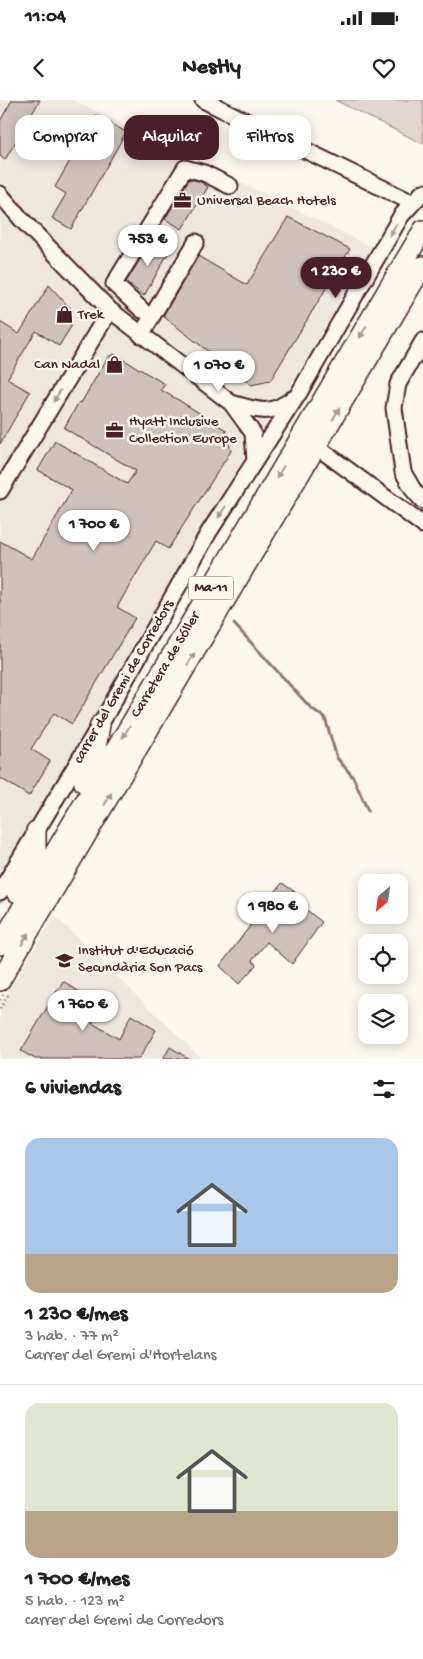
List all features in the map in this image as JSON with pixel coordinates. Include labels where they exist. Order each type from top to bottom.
[{"type":"main road","name":"Carretera de Sóller","points":[[0,945],[423,230]]},
{"type":"main road","name":"Carretera de Sóller","points":[[0,981],[423,266]]},
{"type":"main road","points":[[51,860],[54,838],[94,761],[100,724]]},
{"type":"main road","points":[[0,920],[36,858],[36,831]]},
{"type":"street","points":[[203,100],[418,197]]},
{"type":"street","points":[[142,310],[114,284],[185,168],[204,173],[230,186]]},
{"type":"street","points":[[0,194],[22,220],[110,310],[231,403],[253,434],[255,461]]},
{"type":"street","name":"carrer del Gremi de Corredors","points":[[0,892],[100,724],[209,532],[299,393],[401,216],[418,197]]},
{"type":"street","points":[[141,335],[196,242]]},
{"type":"street","points":[[0,491],[110,310]]},
{"type":"street","points":[[423,341],[398,384],[394,408],[403,472],[414,491],[423,501]]},
{"type":"street","points":[[231,403],[262,411],[276,410],[299,393]]},
{"type":"street","points":[[317,447],[423,525]]},
{"type":"shaded area","points":[[0,100],[73,100],[104,115],[15,115],[15,160],[114,160],[114,120],[124,125],[124,160],[195,160],[372,247],[40,813],[0,888]]},
{"type":"shaded area","points":[[335,100],[423,100],[423,144]]},
{"type":"shaded area","name":"Institut d'Educació Secundària Son Pacs","points":[[55,916],[202,1059],[0,1059],[0,1004]]},
{"type":"building","points":[[12,100],[40,100],[31,115],[15,115],[15,143],[5,160],[0,156],[0,121]]},
{"type":"building","points":[[114,125],[124,131],[124,136],[114,153]]},
{"type":"building","points":[[70,160],[110,160],[71,229],[52,218],[66,194],[55,187]]},
{"type":"building","name":"Universal Beach Hotels","points":[[189,179],[199,181],[208,187],[182,229],[165,219]]},
{"type":"building","points":[[288,217],[350,249],[270,381],[251,385],[163,316],[198,256],[247,285]]},
{"type":"building","points":[[152,240],[170,250],[144,296],[126,282]]},
{"type":"building","points":[[49,285],[72,310],[66,321],[72,325],[59,346],[36,331],[7,379],[30,392],[0,444],[0,322],[19,334]]},
{"type":"building","points":[[114,354],[165,384],[161,390],[226,430],[231,451],[168,549],[156,541],[117,607],[135,618],[72,724],[54,713],[31,749],[50,761],[29,796],[0,778],[0,541],[32,559],[72,490],[38,470],[55,441],[127,484],[136,471],[64,428],[108,357]]},
{"type":"building","points":[[282,883],[295,892],[291,898],[322,922],[292,964],[267,942],[252,960],[256,965],[239,984],[220,966]]},
{"type":"building","points":[[63,981],[87,997],[86,1001],[99,1009],[92,1023],[119,1039],[131,1015],[156,1030],[139,1059],[35,1059],[21,1051]]},
{"type":"building","points":[[170,1047],[189,1059],[163,1059]]},
{"type":"waterway","points":[[234,624],[310,707],[325,718],[337,758],[353,777],[368,811]]},
{"type":"place","name":"Universal Beach Hotels","points":[[183,201]]},
{"type":"place","name":"Trek","points":[[64,315]]},
{"type":"place","name":"Can Nadal","points":[[114,365]]},
{"type":"place","name":"Hyatt Inclusive Collection Europe","points":[[115,431]]},
{"type":"place","name":"Institut d'Educació Secundària Son Pacs","points":[[64,960]]}]
